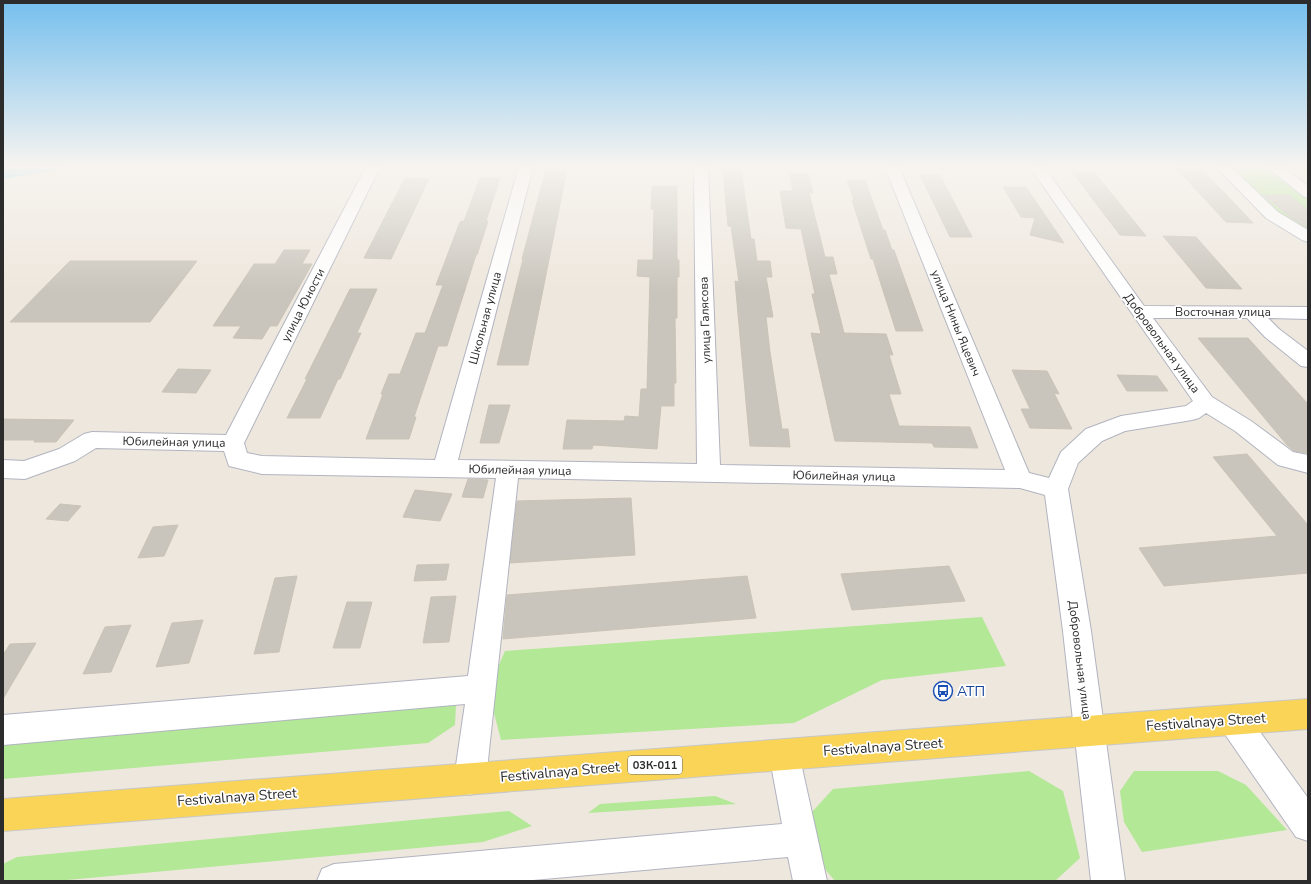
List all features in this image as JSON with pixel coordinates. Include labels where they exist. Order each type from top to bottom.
[{"type":"main road","name":"Festivalnaya Street","points":[[3,816],[1308,714]]},
{"type":"street","name":"улица Юности","points":[[233,443],[352,208]]},
{"type":"street","name":"Школьная улица","points":[[444,468],[515,208]]},
{"type":"street","name":"улица Галясова","points":[[702,208],[709,473]]},
{"type":"street","name":"улица Нины Яцевич","points":[[909,208],[1020,479]]},
{"type":"street","name":"Добровольная улица","points":[[1066,208],[1205,402],[1192,413],[1122,424],[1094,435],[1070,458],[1056,489],[1108,881]]},
{"type":"street","points":[[1265,208],[1272,215],[1308,237]]},
{"type":"street","name":"Восточная улица","points":[[1139,312],[1308,313]]},
{"type":"street","points":[[1252,313],[1272,333],[1308,361]]},
{"type":"street","points":[[1205,402],[1243,426],[1286,458],[1308,464]]},
{"type":"street","name":"Юбилейная улица","points":[[3,469],[25,470],[67,455],[92,440],[233,443],[237,460],[262,465],[1020,479],[1056,489]]},
{"type":"street","points":[[470,779],[508,470]]},
{"type":"street","points":[[3,730],[481,689]]},
{"type":"street","points":[[1233,720],[1308,825]]},
{"type":"street","points":[[784,754],[810,881]]},
{"type":"street","points":[[334,881],[802,839]]},
{"type":"green space","points":[[1271,208],[1308,208],[1308,235],[1282,219]]},
{"type":"green space","points":[[982,617],[1006,666],[882,680],[794,723],[501,740],[488,690],[505,651]]},
{"type":"green space","points":[[456,703],[455,725],[428,743],[3,779],[3,741]]},
{"type":"green space","points":[[1029,771],[1063,791],[1080,858],[1055,881],[835,881],[825,869],[811,813],[833,789]]},
{"type":"green space","points":[[1134,771],[1218,771],[1246,785],[1287,830],[1142,852],[1124,822],[1120,791]]},
{"type":"green space","points":[[715,796],[736,804],[588,813],[600,804]]},
{"type":"green space","points":[[509,811],[532,826],[483,842],[56,881],[3,881],[3,864],[17,857]]},
{"type":"building","points":[[389,208],[415,208],[391,259],[364,258]]},
{"type":"building","points":[[469,208],[490,208],[486,221],[488,221],[447,346],[438,346],[414,417],[416,417],[409,439],[366,439],[389,374],[400,374],[416,333],[425,333],[443,285],[436,285],[460,222],[464,221]]},
{"type":"building","points":[[536,208],[559,208],[528,365],[497,365],[523,259]]},
{"type":"building","points":[[677,208],[677,260],[679,260],[679,277],[677,277],[677,318],[675,318],[676,383],[674,383],[674,406],[661,406],[657,449],[593,445],[592,449],[563,449],[567,420],[624,421],[625,416],[639,417],[641,389],[647,389],[650,277],[637,276],[638,260],[653,260],[654,209],[651,209]]},
{"type":"building","points":[[726,208],[747,208],[751,239],[754,239],[757,261],[770,261],[772,277],[766,277],[773,317],[766,317],[782,429],[788,429],[790,447],[750,446],[735,281],[739,282],[731,226],[728,226]]},
{"type":"building","points":[[783,208],[813,208],[825,257],[833,257],[837,274],[829,274],[844,333],[886,334],[893,355],[889,355],[901,394],[889,394],[899,426],[970,427],[978,448],[934,447],[932,443],[835,441],[811,333],[821,334],[812,294],[815,294],[801,229],[786,228]]},
{"type":"building","points":[[855,208],[875,208],[892,250],[894,250],[923,331],[896,331],[873,259],[871,259]]},
{"type":"building","points":[[936,208],[957,208],[972,237],[950,237]]},
{"type":"building","points":[[1016,208],[1040,208],[1064,243],[1030,235],[1035,218],[1021,217]]},
{"type":"building","points":[[1100,208],[1123,208],[1146,236],[1120,235]]},
{"type":"building","points":[[1213,208],[1239,208],[1253,223],[1226,222]]},
{"type":"building","points":[[1279,208],[1306,208],[1308,210],[1308,228]]},
{"type":"building","points":[[1163,236],[1196,237],[1242,289],[1206,288]]},
{"type":"building","points":[[284,250],[310,250],[302,264],[312,264],[277,326],[270,326],[262,339],[233,338],[241,326],[213,326],[254,264],[275,264]]},
{"type":"building","points":[[70,261],[197,261],[150,322],[10,322]]},
{"type":"building","points":[[350,289],[377,289],[357,333],[361,333],[340,379],[338,379],[320,418],[287,418],[307,379],[305,379]]},
{"type":"building","points":[[1198,338],[1248,338],[1308,404],[1308,453],[1294,451],[1287,445]]},
{"type":"building","points":[[178,369],[211,370],[196,393],[162,392]]},
{"type":"building","points":[[1012,370],[1047,371],[1059,394],[1054,393],[1072,429],[1030,428],[1021,409],[1030,409]]},
{"type":"building","points":[[1117,375],[1157,376],[1168,391],[1127,391]]},
{"type":"building","points":[[489,405],[510,405],[499,443],[480,443]]},
{"type":"building","points":[[3,419],[74,420],[56,442],[34,442],[35,440],[3,440]]},
{"type":"building","points":[[1247,454],[1308,525],[1308,573],[1164,586],[1139,548],[1277,536],[1213,457]]},
{"type":"building","points":[[468,479],[488,480],[483,498],[462,497]]},
{"type":"building","points":[[415,490],[452,494],[440,521],[403,517]]},
{"type":"building","points":[[631,498],[635,555],[510,563],[517,501]]},
{"type":"building","points":[[60,504],[81,506],[68,521],[46,519]]},
{"type":"building","points":[[178,525],[164,556],[138,558],[153,527]]},
{"type":"building","points":[[449,564],[446,580],[414,581],[417,565]]},
{"type":"building","points":[[949,566],[965,601],[852,610],[841,574]]},
{"type":"building","points":[[297,576],[279,652],[254,654],[275,578]]},
{"type":"building","points":[[747,576],[756,618],[503,639],[507,595]]},
{"type":"building","points":[[456,596],[449,642],[423,643],[431,597]]},
{"type":"building","points":[[347,602],[372,602],[360,648],[333,648]]},
{"type":"building","points":[[203,620],[189,663],[156,667],[172,623]]},
{"type":"building","points":[[131,625],[111,672],[83,674],[105,627]]},
{"type":"building","points":[[36,643],[3,699],[3,655],[10,644]]},
{"type":"place","name":"АТП","points":[[943,691]]}]
